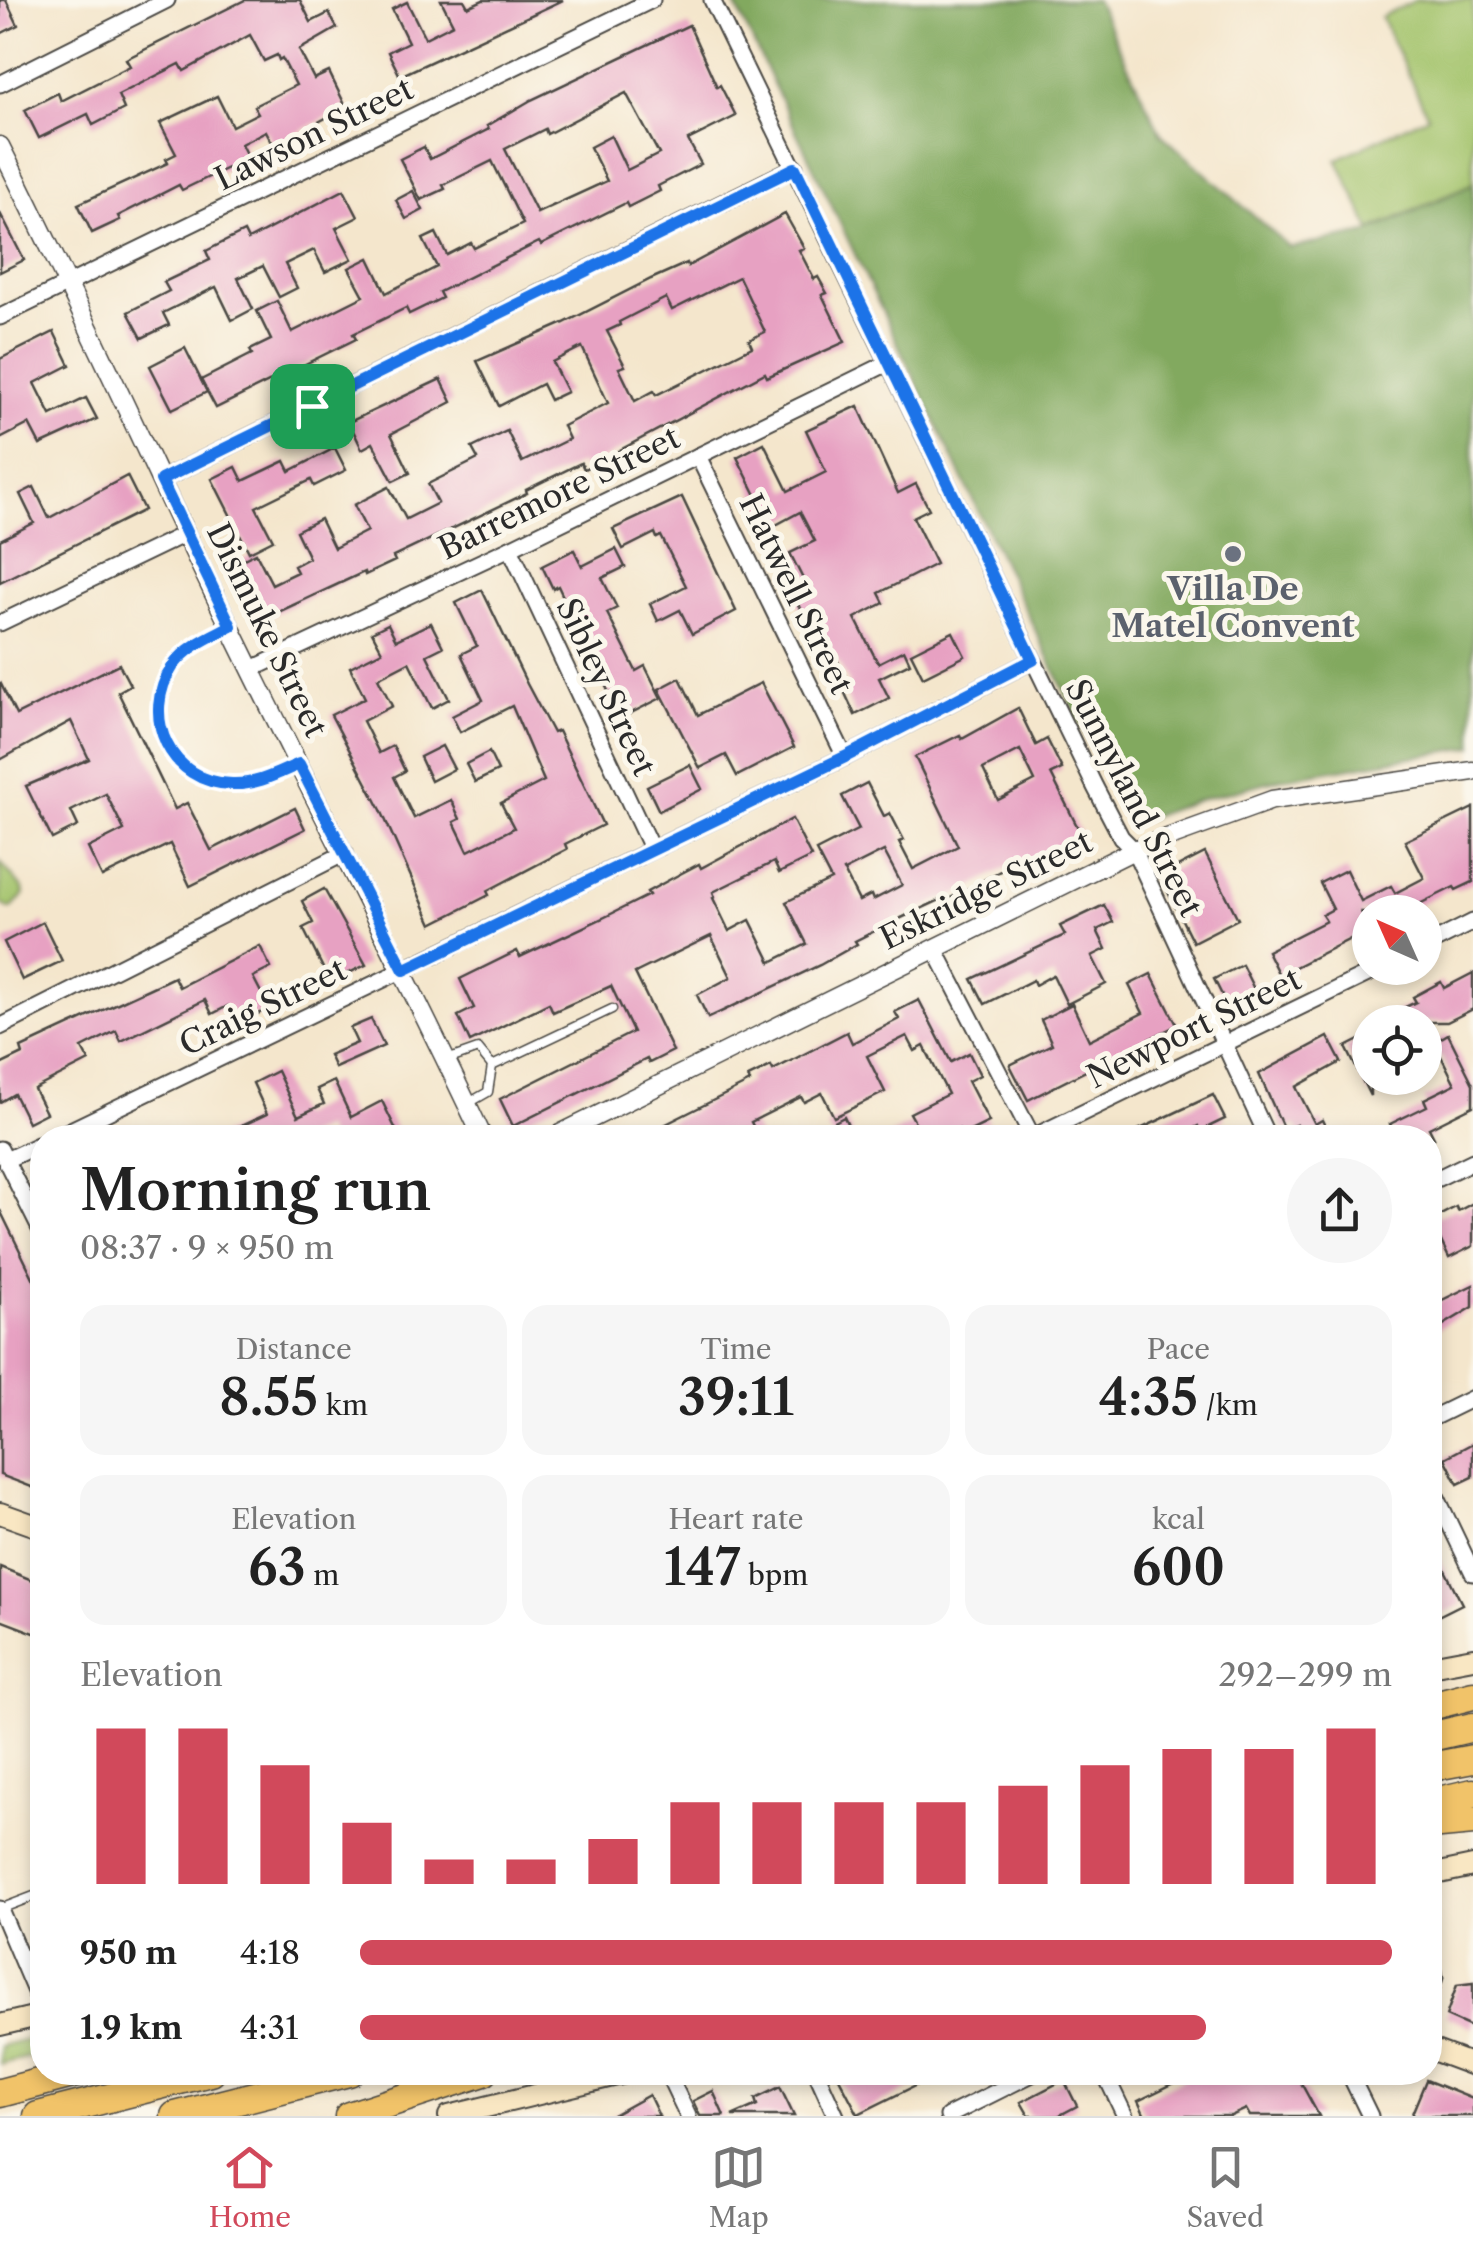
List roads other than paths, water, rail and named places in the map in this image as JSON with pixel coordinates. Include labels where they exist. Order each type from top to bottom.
[{"type":"highway","points":[[1442,1703],[1473,1695]]},
{"type":"highway","points":[[1442,1734],[1473,1728]]},
{"type":"highway","points":[[1442,1765],[1473,1759]]},
{"type":"highway","points":[[1442,1800],[1473,1793]]},
{"type":"highway","points":[[1442,1825],[1473,1821]]},
{"type":"highway","points":[[0,2093],[30,2085]]},
{"type":"highway","points":[[38,2116],[160,2085]]},
{"type":"highway","points":[[175,2116],[298,2085]]},
{"type":"highway","points":[[349,2116],[444,2085]]},
{"type":"main road","points":[[0,1513],[30,1524]]},
{"type":"main road","points":[[1442,1664],[1473,1658]]},
{"type":"main road","points":[[1442,1872],[1473,1866]]},
{"type":"main road","points":[[0,2025],[30,2016]]},
{"type":"main road","points":[[1442,2053],[1473,2065]]},
{"type":"main road","points":[[449,2116],[473,2114],[581,2085]]},
{"type":"street","points":[[0,84],[167,0]]},
{"type":"street","name":"Lawson Street","points":[[0,318],[652,0]]},
{"type":"street","name":"Sunnyland Street","points":[[712,0],[1121,838],[1134,850],[1262,1125]]},
{"type":"street","name":"Dismuke Street","points":[[0,146],[477,1125]]},
{"type":"street","points":[[161,480],[795,168]]},
{"type":"street","name":"Barremore Street","points":[[252,669],[888,363]]},
{"type":"street","name":"Hatwell Street","points":[[698,456],[845,757]]},
{"type":"street","points":[[0,622],[186,534]]},
{"type":"street","name":"Sibley Street","points":[[510,548],[651,848]]},
{"type":"street","name":"Craig Street","points":[[81,1125],[845,757],[1033,660]]},
{"type":"street","name":"Eskridge Street","points":[[578,1125],[1134,850],[1272,800],[1473,772]]},
{"type":"street","points":[[0,1028],[345,853]]},
{"type":"street","points":[[1442,938],[1473,922]]},
{"type":"street","points":[[936,949],[1026,1125]]},
{"type":"street","name":"Newport Street","points":[[1057,1125],[1352,982]]},
{"type":"street","points":[[30,1147],[3,1155],[30,1208]]},
{"type":"street","points":[[1442,1176],[1473,1161]]},
{"type":"street","points":[[1442,1413],[1473,1398]]},
{"type":"street","points":[[1442,1508],[1473,1574]]},
{"type":"street","points":[[0,1909],[30,1983]]},
{"type":"street","points":[[673,2085],[688,2116]]},
{"type":"street","points":[[822,2085],[836,2116]]},
{"type":"street","points":[[948,2116],[1010,2085]]},
{"type":"street","points":[[1110,2085],[1125,2116]]},
{"type":"street","points":[[1355,2085],[1370,2116]]},
{"type":"lane","points":[[231,626],[188,650],[174,665],[158,705],[164,740],[178,762],[200,778],[232,784],[260,781],[299,764]]},
{"type":"lane","points":[[492,1066],[612,1009]]},
{"type":"lane","points":[[447,1060],[478,1049],[492,1066],[488,1092],[468,1104]]},
{"type":"lane","points":[[0,1909],[30,1898]]},
{"type":"place","name":"Villa De Matel Convent","points":[[1233,554]]}]
